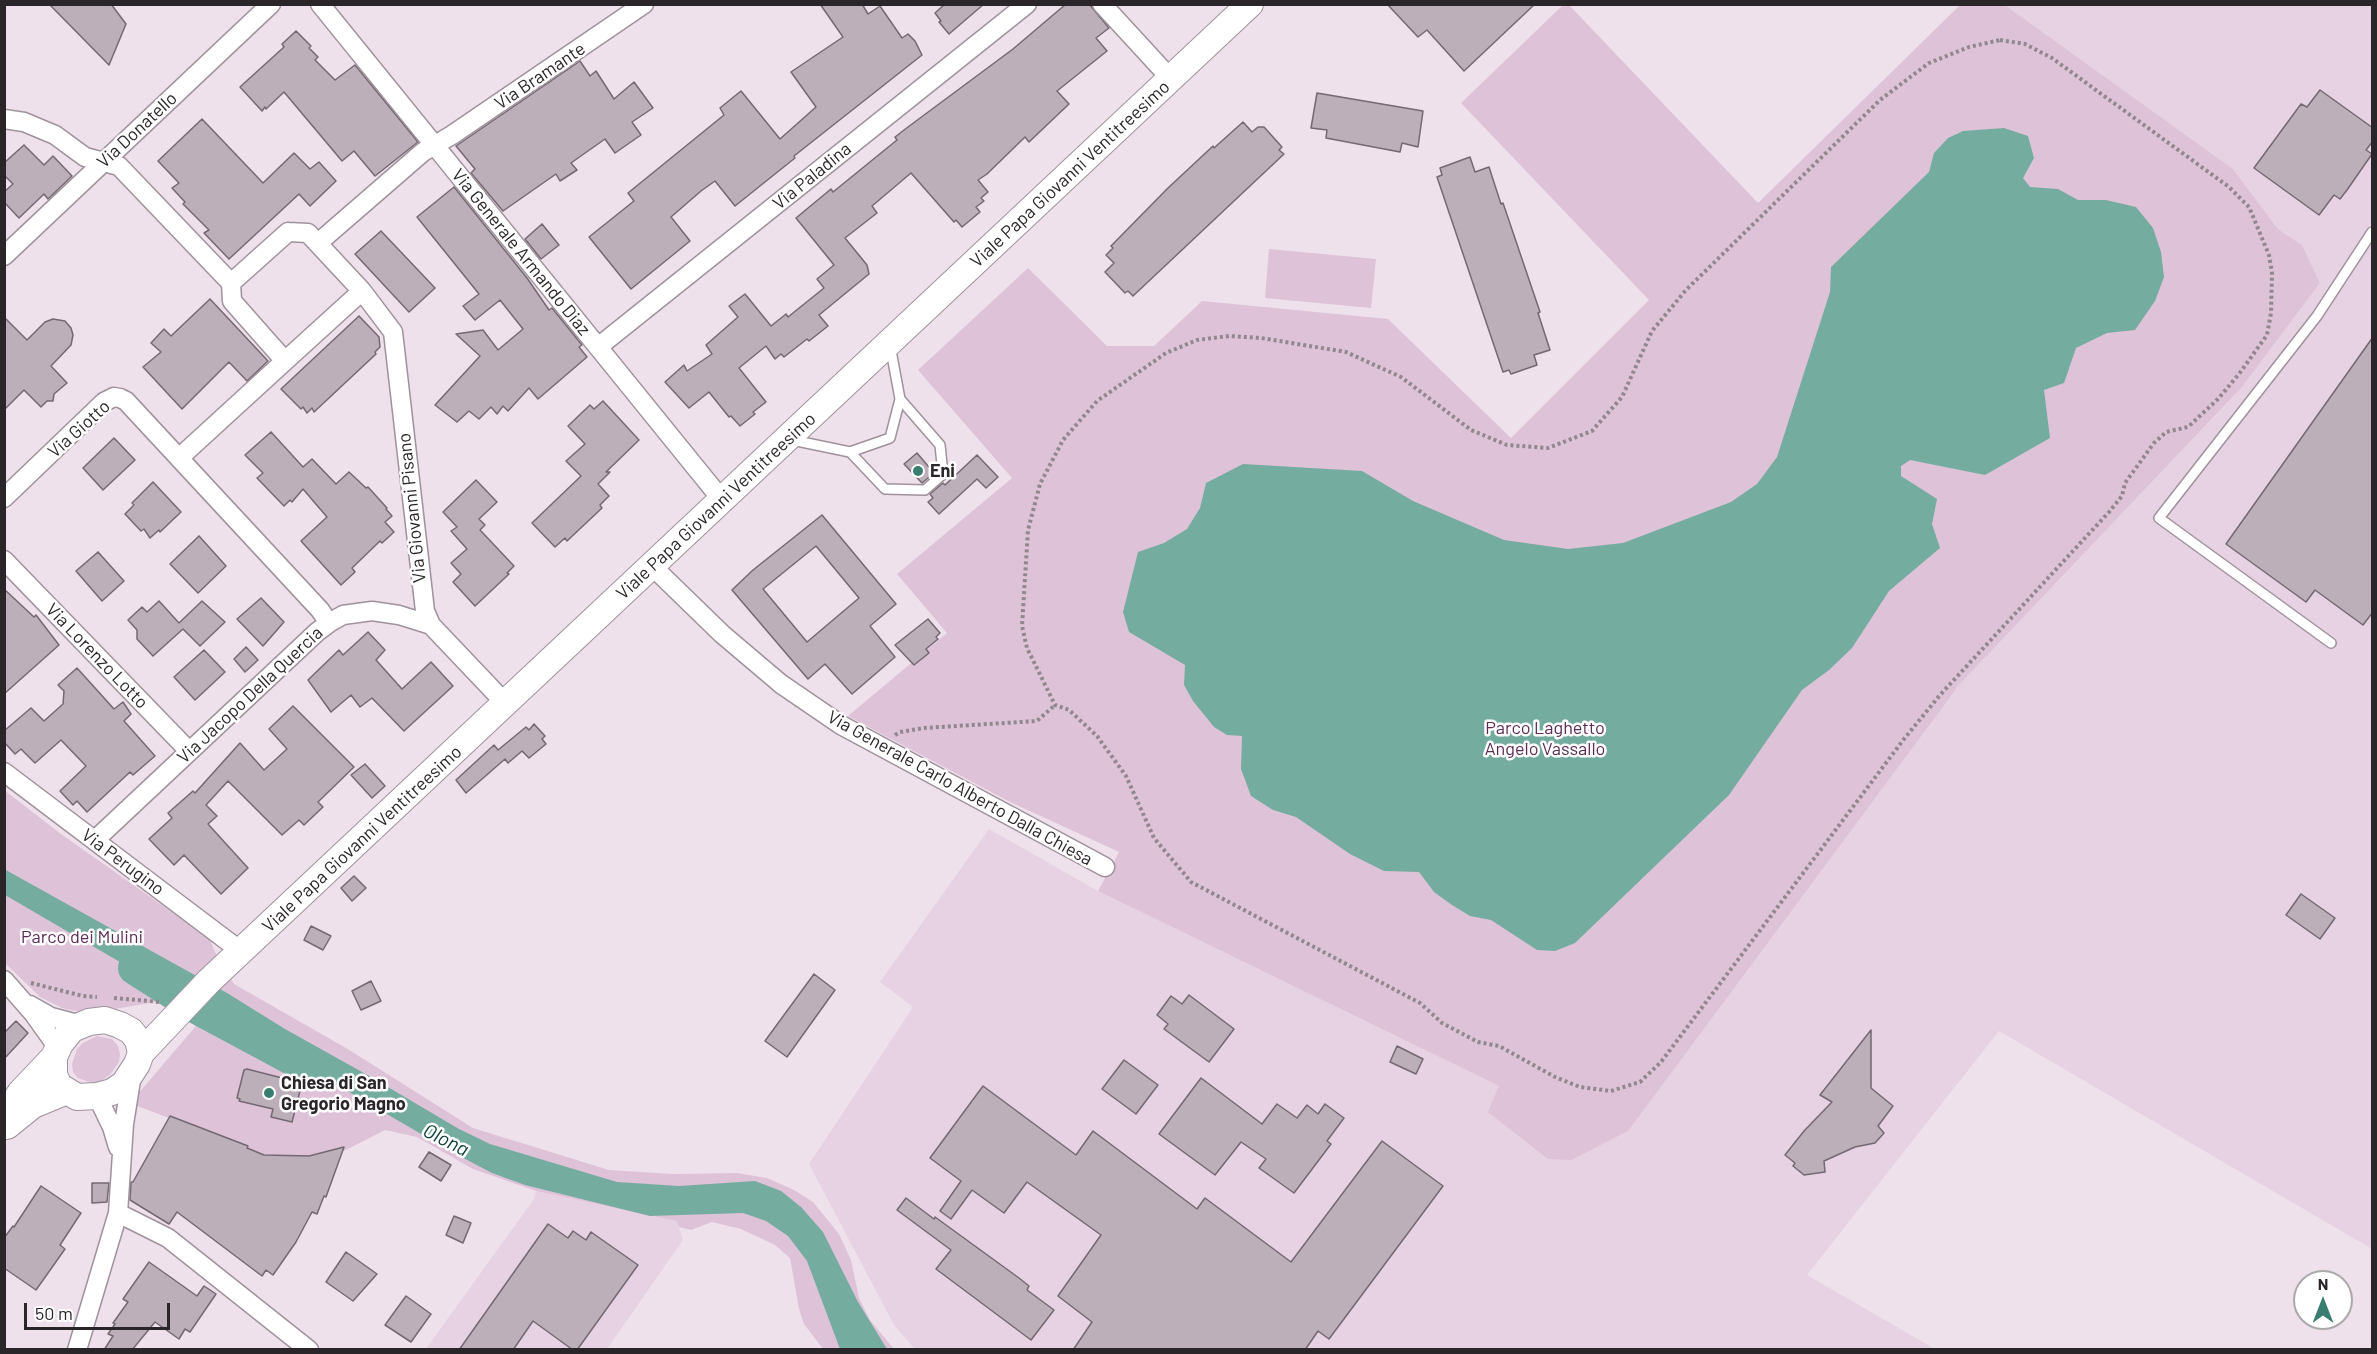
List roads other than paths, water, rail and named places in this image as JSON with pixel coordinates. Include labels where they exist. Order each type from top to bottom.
[{"type":"street","name":"Via Donatello","points":[[4,256],[271,4]]},
{"type":"street","name":"Via Generale Armando Diaz","points":[[320,4],[722,500]]},
{"type":"street","name":"Via Bramante","points":[[318,243],[423,152],[644,4]]},
{"type":"street","name":"Via Paladina","points":[[598,347],[1027,4]]},
{"type":"street","points":[[1102,4],[1171,79]]},
{"type":"street","name":"Viale Papa Giovanni Ventitreesimo","points":[[136,1063],[209,981],[1250,4]]},
{"type":"street","points":[[4,119],[24,122],[55,135],[85,157],[119,166],[231,283],[232,301],[285,362]]},
{"type":"street","points":[[231,283],[288,232],[308,232],[318,243]]},
{"type":"street","name":"Via Giovanni Pisano","points":[[318,243],[362,291],[393,332],[422,598],[431,625],[506,704]]},
{"type":"street","points":[[179,458],[362,291]]},
{"type":"street","name":"Via Giotto","points":[[4,498],[104,402],[114,397],[126,401],[329,622]]},
{"type":"street","name":"Via Lorenzo Lotto","points":[[4,560],[189,751]]},
{"type":"street","name":"Via Generale Carlo Alberto Dalla Chiesa","points":[[652,566],[722,634],[781,684],[841,725],[1105,867]]},
{"type":"street","name":"Via Jacopo Della Quercia","points":[[95,840],[329,622],[343,615],[372,611],[399,615],[431,625]]},
{"type":"street","name":"Via Perugino","points":[[4,772],[242,952]]},
{"type":"street","points":[[4,980],[23,1001],[56,1053],[54,1075],[59,1086],[77,1097],[97,1096],[112,1092],[124,1084],[136,1063]]},
{"type":"street","points":[[23,1001],[51,1017],[81,1025]]},
{"type":"street","points":[[120,1024],[184,1007]]},
{"type":"street","points":[[4,1119],[20,1093],[56,1053],[72,1029],[89,1022],[105,1020],[120,1024],[131,1031],[138,1040],[136,1063],[124,1124],[118,1213],[77,1350]]},
{"type":"street","points":[[4,1128],[33,1105],[68,1091]]},
{"type":"street","points":[[97,1096],[112,1126],[118,1147],[121,1173]]},
{"type":"street","points":[[118,1213],[168,1238],[309,1350]]},
{"type":"lane","points":[[2331,643],[2159,518],[2317,316],[2373,232]]},
{"type":"lane","points":[[787,440],[850,452],[890,438],[900,399],[890,343]]},
{"type":"lane","points":[[850,452],[885,489],[925,490],[943,474],[940,445],[900,399]]},
{"type":"water","points":[[2004,128],[2028,136],[2034,158],[2023,178],[2030,187],[2058,189],[2078,200],[2106,200],[2136,207],[2153,228],[2161,252],[2164,277],[2155,301],[2135,330],[2107,333],[2076,348],[2064,383],[2044,390],[2050,438],[1985,475],[1910,460],[1901,466],[1901,476],[1937,499],[1932,524],[1940,548],[1889,591],[1852,648],[1829,670],[1802,690],[1729,795],[1575,943],[1555,951],[1537,950],[1491,920],[1470,916],[1452,905],[1434,892],[1419,872],[1384,871],[1350,854],[1296,817],[1273,810],[1251,796],[1241,769],[1242,736],[1227,735],[1214,727],[1193,701],[1184,685],[1185,665],[1129,632],[1123,612],[1138,552],[1164,543],[1187,529],[1200,508],[1206,483],[1243,464],[1362,471],[1413,501],[1504,540],[1568,549],[1623,543],[1731,502],[1757,484],[1777,457],[1830,292],[1831,267],[1929,172],[1934,153],[1948,138],[1963,131]]},
{"type":"water","points":[[4,869],[227,993],[459,1129],[490,1144],[617,1182],[679,1186],[755,1181],[781,1191],[801,1207],[823,1232],[858,1302],[887,1349],[840,1349],[807,1261],[788,1236],[766,1221],[743,1213],[650,1216],[525,1185],[492,1173],[5,895]]},
{"type":"waterway","name":"Olona","points":[[135,968],[193,1005],[316,1071]]},
{"type":"place","name":"Eni","points":[[918,471]]},
{"type":"place","name":"Chiesa di San Gregorio Magno","points":[[269,1093]]},
{"type":"park label","name":"Parco Laghetto Angelo Vassallo","points":[[1545,738]]},
{"type":"park label","name":"Parco dei Mulini","points":[[82,937]]}]
